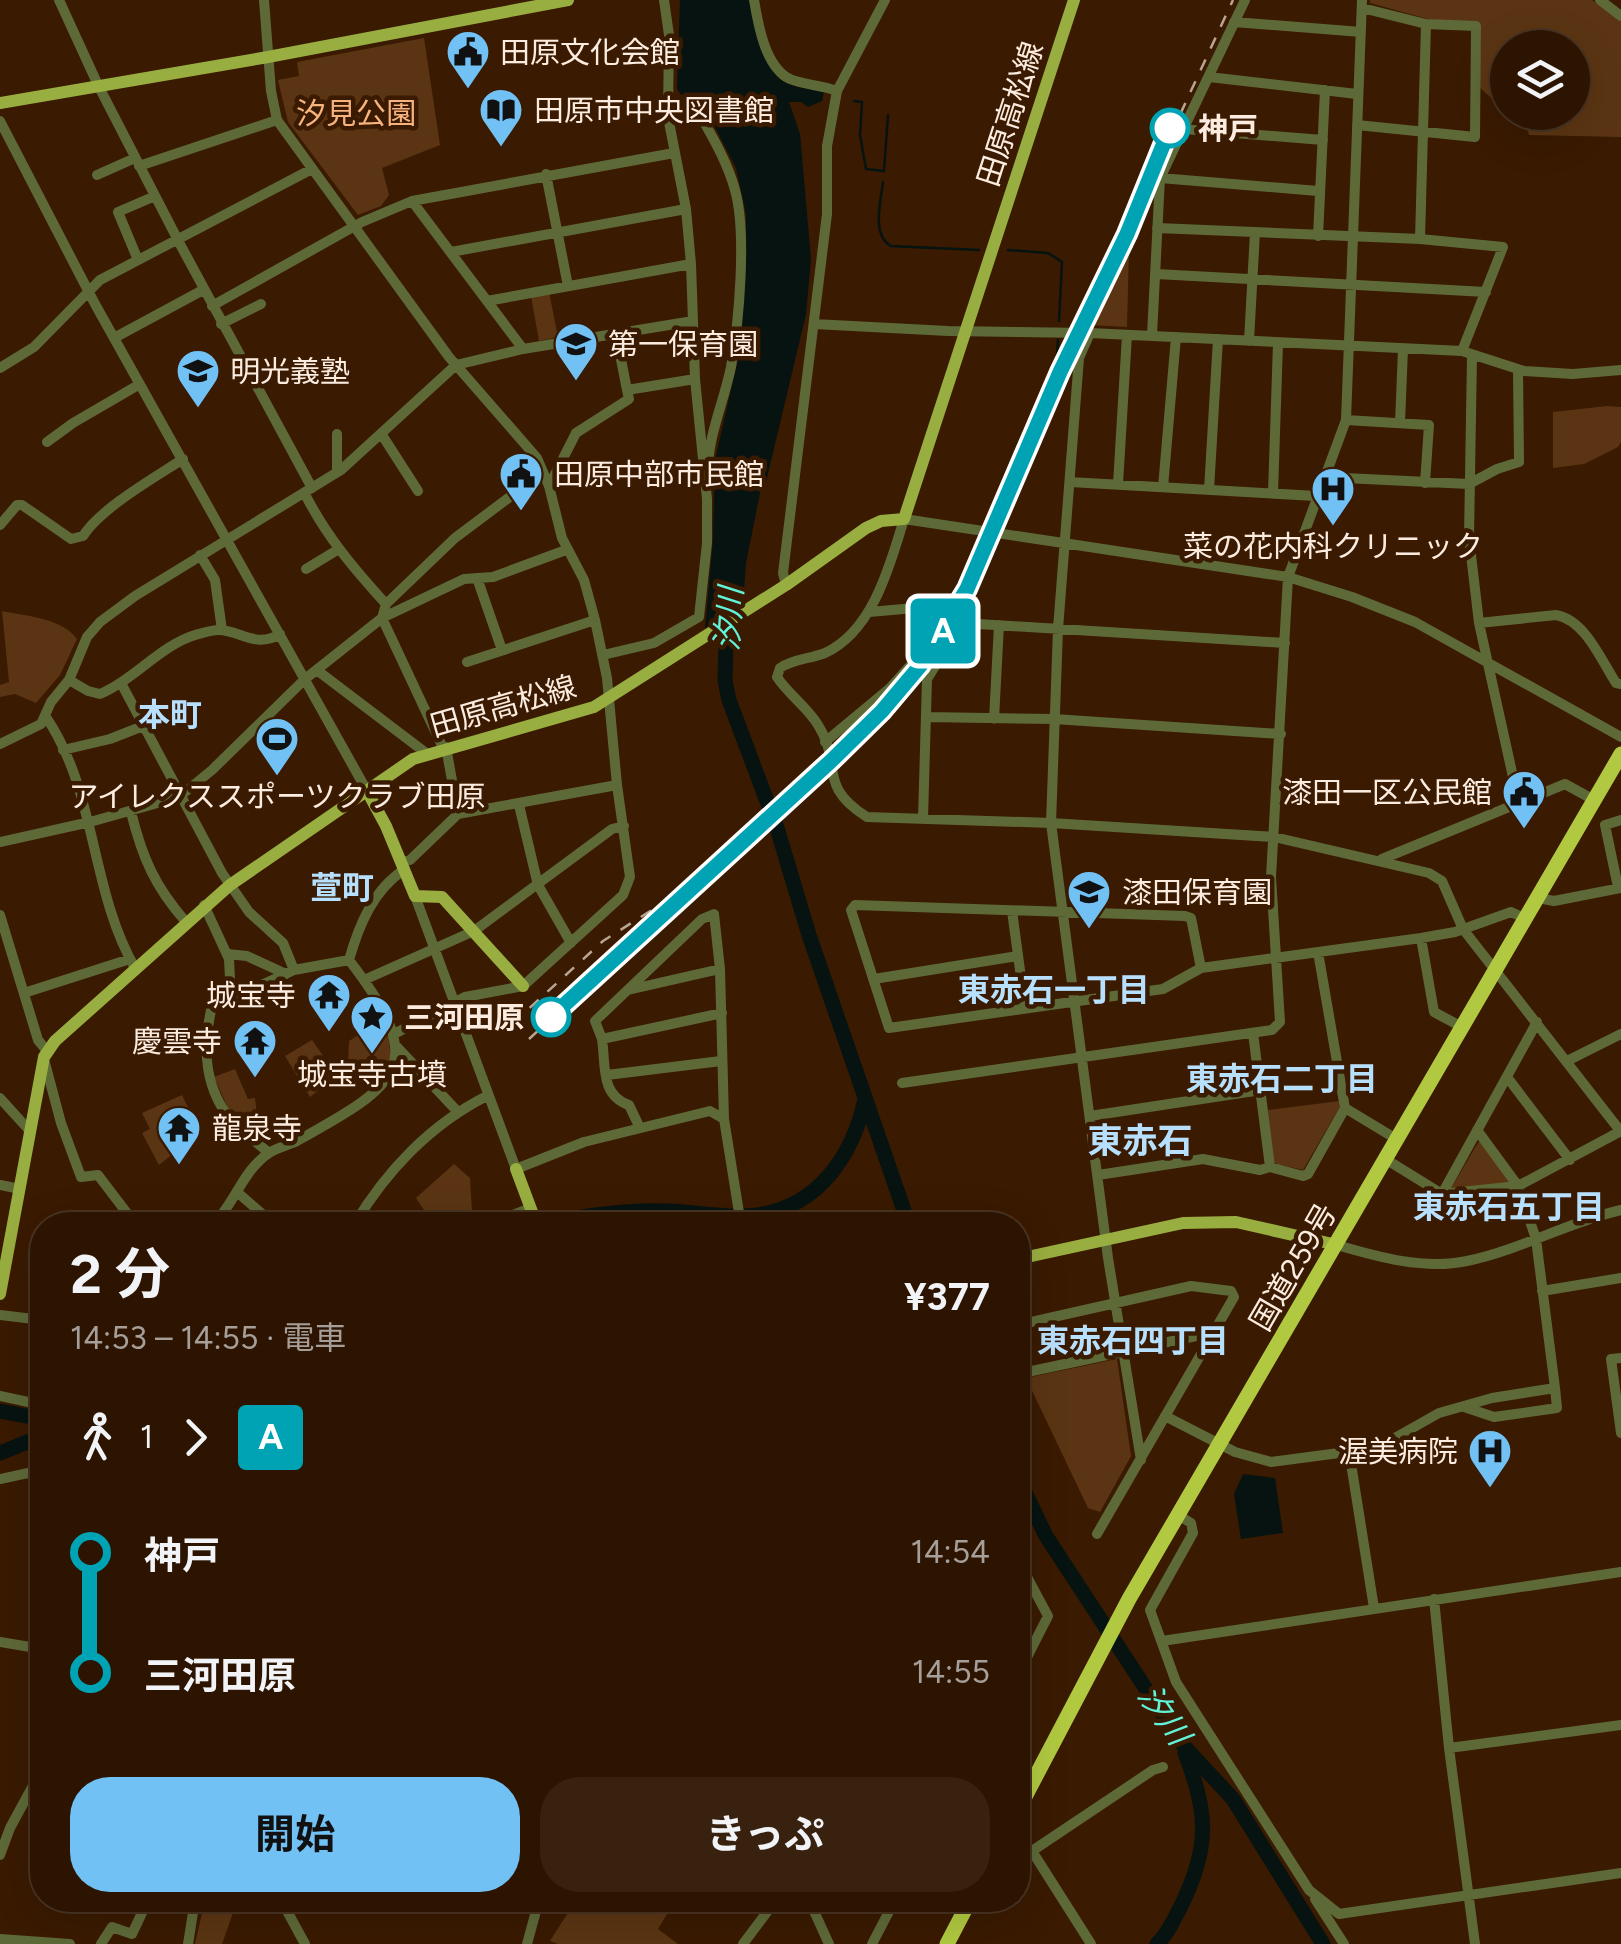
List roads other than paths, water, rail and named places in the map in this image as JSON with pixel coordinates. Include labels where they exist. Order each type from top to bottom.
[{"type":"highway","name":"国道259号","points":[[1030,1787],[1126,1606],[1621,754]]},
{"type":"highway","points":[[946,1944],[963,1912]]},
{"type":"main road","points":[[0,103],[568,0]]},
{"type":"main road","name":"田原高松線","points":[[45,1054],[133,963],[230,884],[426,753],[594,706],[786,585],[866,528],[881,521],[904,519],[1074,0]]},
{"type":"main road","points":[[367,791],[415,896],[442,897],[523,986]]},
{"type":"main road","points":[[0,1294],[45,1054]]},
{"type":"main road","points":[[516,1169],[532,1212]]},
{"type":"main road","points":[[1030,1256],[1184,1223],[1236,1222],[1338,1244]]},
{"type":"street","points":[[59,0],[98,85],[308,492],[318,520],[386,604]]},
{"type":"street","points":[[264,0],[277,120],[456,365],[537,458],[549,486],[566,550],[584,580],[603,655],[629,885],[523,986],[453,1002],[395,1040]]},
{"type":"street","points":[[664,0],[674,152],[692,264],[694,379],[707,498]]},
{"type":"street","points":[[754,0],[765,42],[780,72],[794,80],[837,91]]},
{"type":"street","points":[[786,585],[783,572],[826,214],[827,146],[837,91],[885,0]]},
{"type":"street","points":[[1152,335],[1160,178],[1245,0]]},
{"type":"street","points":[[1600,0],[1621,16]]},
{"type":"street","points":[[902,1083],[1272,1030],[1280,1022],[1271,877],[1288,577],[1346,420],[1347,347],[1362,4],[1426,24],[1476,26],[1475,137],[1357,125]]},
{"type":"street","points":[[1234,22],[1360,32]]},
{"type":"street","points":[[1420,239],[1426,24]]},
{"type":"street","points":[[1209,76],[1357,94]]},
{"type":"street","points":[[1318,236],[1326,90]]},
{"type":"street","points":[[669,101],[695,106],[728,169],[740,222],[736,332],[727,384],[711,438],[707,542],[697,641]]},
{"type":"street","points":[[0,120],[114,338],[367,791]]},
{"type":"street","points":[[97,174],[277,120]]},
{"type":"street","points":[[1184,129],[1324,140]]},
{"type":"street","points":[[212,306],[354,226],[412,200],[674,152]]},
{"type":"street","points":[[0,368],[34,347],[89,290],[177,238],[312,169]]},
{"type":"street","points":[[546,174],[568,286]]},
{"type":"street","points":[[1160,178],[1318,191]]},
{"type":"street","points":[[138,260],[118,212],[155,196]]},
{"type":"street","points":[[412,200],[523,349]]},
{"type":"street","points":[[452,252],[686,209]]},
{"type":"street","points":[[1157,228],[1420,239],[1503,247],[1467,353],[1469,538],[1486,662],[1519,804]]},
{"type":"street","points":[[1249,341],[1254,232]]},
{"type":"street","points":[[487,301],[692,264]]},
{"type":"street","points":[[1156,274],[1486,292]]},
{"type":"street","points":[[114,338],[203,290]]},
{"type":"street","points":[[221,324],[261,304]]},
{"type":"street","points":[[0,744],[41,724],[68,680],[87,637],[100,622],[226,539],[338,472],[456,365],[523,349],[693,321]]},
{"type":"street","points":[[814,324],[1090,332],[1403,349],[1467,353],[1518,369],[1573,374],[1621,370]]},
{"type":"street","points":[[1090,332],[1079,358],[1064,543],[1051,823],[1140,1460]]},
{"type":"street","points":[[549,486],[576,434],[629,399],[616,334]]},
{"type":"street","points":[[1118,484],[1128,335]]},
{"type":"street","points":[[1162,487],[1176,337]]},
{"type":"street","points":[[1209,490],[1218,339]]},
{"type":"street","points":[[1273,494],[1278,344]]},
{"type":"street","points":[[1400,423],[1403,349]]},
{"type":"street","points":[[1324,477],[1470,484],[1519,462],[1518,369]]},
{"type":"street","points":[[627,390],[694,379]]},
{"type":"street","points":[[47,442],[73,422],[140,384]]},
{"type":"street","points":[[1346,420],[1429,425],[1425,482]]},
{"type":"street","points":[[337,434],[338,472]]},
{"type":"street","points":[[382,435],[418,490]]},
{"type":"street","points":[[0,525],[17,505],[22,505],[71,538],[82,536],[105,512],[183,460]]},
{"type":"street","points":[[458,814],[444,748],[382,618],[386,604],[455,538],[543,472]]},
{"type":"street","points":[[1070,482],[1316,496]]},
{"type":"street","points":[[1387,1160],[1442,1194],[1518,1186],[1621,1132],[1462,929],[1442,881],[1429,873],[1382,860],[1274,836],[1051,823],[867,818],[847,805],[834,784],[819,726],[778,677],[780,668],[825,653],[855,629],[868,612],[904,519],[1288,577],[1352,596],[1415,622],[1621,737]]},
{"type":"street","points":[[306,569],[339,549]]},
{"type":"street","points":[[1,839],[90,822],[179,797],[305,679],[382,618],[464,579],[493,577],[566,550]]},
{"type":"street","points":[[200,556],[215,580],[222,630]]},
{"type":"street","points":[[476,578],[502,650]]},
{"type":"street","points":[[825,742],[890,688],[917,658],[944,615],[943,608],[938,606],[868,612]]},
{"type":"street","points":[[603,655],[654,643],[699,617]]},
{"type":"street","points":[[1479,622],[1569,617],[1621,684]]},
{"type":"street","points":[[467,662],[595,620]]},
{"type":"street","points":[[923,819],[928,679],[962,624],[1284,643]]},
{"type":"street","points":[[994,719],[999,626]]},
{"type":"street","points":[[68,680],[94,694],[121,683],[177,642],[222,630],[242,638],[273,638],[280,634]]},
{"type":"street","points":[[318,671],[426,753]]},
{"type":"street","points":[[121,683],[179,797],[230,884],[249,912],[283,943],[290,972]]},
{"type":"street","points":[[24,993],[133,963],[104,892],[90,822],[46,717]]},
{"type":"street","points":[[926,717],[1054,719],[1281,734]]},
{"type":"street","points":[[63,750],[143,726]]},
{"type":"street","points":[[1382,860],[1565,784],[1594,800]]},
{"type":"street","points":[[348,960],[374,899],[458,814],[617,785]]},
{"type":"street","points":[[519,804],[538,885],[571,942]]},
{"type":"street","points":[[130,812],[160,893],[186,922]]},
{"type":"street","points":[[1538,898],[1554,901],[1620,887],[1606,826],[1621,820]]},
{"type":"street","points":[[364,980],[474,931],[612,829],[624,826]]},
{"type":"street","points":[[415,896],[516,1169],[584,1142],[639,1126],[710,1111],[724,1119]]},
{"type":"street","points":[[204,905],[227,954],[231,1000]]},
{"type":"street","points":[[1201,968],[1192,918],[856,906],[851,910],[889,1028],[1164,988],[1201,968],[1422,938],[1511,912],[1526,920]]},
{"type":"street","points":[[1012,911],[1026,1007]]},
{"type":"street","points":[[639,1126],[630,1105],[612,1097],[595,1021],[702,919],[714,914],[720,969],[724,1119],[738,1212]]},
{"type":"street","points":[[0,915],[45,1054],[61,1123],[81,1177],[98,1175],[126,1212]]},
{"type":"street","points":[[1422,938],[1434,1012],[1462,1027]]},
{"type":"street","points":[[1098,1176],[1203,1159],[1308,1174],[1345,1108],[1318,952]]},
{"type":"street","points":[[227,954],[247,956],[290,972]]},
{"type":"street","points":[[874,979],[1018,956]]},
{"type":"street","points":[[269,1153],[229,1118],[216,1096],[205,1064],[212,1006],[290,972],[348,960]]},
{"type":"street","points":[[348,960],[364,980],[395,1040],[457,1111]]},
{"type":"street","points":[[627,991],[720,969]]},
{"type":"street","points":[[602,1039],[722,1013]]},
{"type":"street","points":[[1442,1194],[1537,1022]]},
{"type":"street","points":[[1254,1032],[1270,1167]]},
{"type":"street","points":[[1567,1061],[1621,1034]]},
{"type":"street","points":[[222,1212],[254,1167],[269,1153],[296,1142],[373,1096],[393,1073],[395,1040]]},
{"type":"street","points":[[607,1075],[721,1061]]},
{"type":"street","points":[[1507,1077],[1570,1160]]},
{"type":"street","points":[[1090,1116],[1260,1090]]},
{"type":"street","points":[[364,1212],[406,1157],[457,1111],[487,1096]]},
{"type":"street","points":[[0,1098],[29,1130]]},
{"type":"street","points":[[1345,1108],[1398,1140]]},
{"type":"street","points":[[1464,1407],[1494,1417],[1558,1408],[1536,1239],[1518,1186],[1477,1130]]},
{"type":"street","points":[[0,1186],[20,1188]]},
{"type":"street","points":[[237,1192],[260,1212]]},
{"type":"street","points":[[1338,1244],[1410,1263],[1464,1262],[1589,1217],[1621,1210]]},
{"type":"street","points":[[1542,1291],[1621,1278]]},
{"type":"street","points":[[1030,1322],[1192,1286],[1231,1291],[1234,1297],[1097,1534]]},
{"type":"street","points":[[0,1315],[30,1319]]},
{"type":"street","points":[[1030,1371],[1214,1332]]},
{"type":"street","points":[[1621,1358],[1611,1360],[1621,1429]]},
{"type":"street","points":[[1165,1416],[1220,1445],[1271,1462],[1377,1448],[1439,1413],[1492,1398],[1555,1388]]},
{"type":"street","points":[[0,1396],[30,1402]]},
{"type":"street","points":[[1349,1452],[1374,1608]]},
{"type":"street","points":[[0,1479],[30,1473]]},
{"type":"street","points":[[1178,1516],[1191,1523],[1193,1532],[1150,1610],[1176,1682],[1344,1944]]},
{"type":"street","points":[[1162,1641],[1621,1572]]},
{"type":"street","points":[[1030,1582],[1048,1616],[1030,1651]]},
{"type":"street","points":[[1434,1599],[1449,1748],[1476,1944]]},
{"type":"street","points":[[0,1642],[30,1647]]},
{"type":"street","points":[[1449,1748],[1621,1725]]},
{"type":"street","points":[[1091,1944],[1032,1851],[1163,1767]]},
{"type":"street","points":[[0,1855],[30,1792]]},
{"type":"street","points":[[1309,1890],[1339,1914],[1621,1874]]},
{"type":"street","points":[[101,1944],[112,1927],[132,1934],[142,1912]]},
{"type":"street","points":[[188,1944],[193,1912]]},
{"type":"street","points":[[287,1912],[306,1944]]},
{"type":"street","points":[[527,1944],[536,1912]]},
{"type":"street","points":[[743,1944],[767,1912]]},
{"type":"street","points":[[814,1912],[829,1944]]},
{"type":"street","points":[[872,1944],[886,1912]]},
{"type":"street","points":[[0,1939],[70,1944]]},
{"type":"waterway","points":[[854,101],[862,102],[860,135],[866,169],[884,171],[888,115]]},
{"type":"waterway","points":[[883,182],[879,226],[891,246],[979,250]]},
{"type":"waterway","points":[[1008,250],[1048,253],[1062,262],[1059,321]]},
{"type":"waterway","points":[[1056,371],[1058,340]]},
{"type":"waterway","name":"汐川","points":[[727,611],[725,680],[729,700],[777,828],[809,935],[905,1212]]},
{"type":"waterway","points":[[771,1212],[799,1201],[830,1175],[852,1139],[865,1099]]},
{"type":"waterway","points":[[626,1212],[681,1212]]},
{"type":"waterway","points":[[0,1411],[30,1417]]},
{"type":"waterway","points":[[0,1453],[30,1441]]},
{"type":"waterway","name":"汐川","points":[[1030,1503],[1046,1536],[1182,1744],[1233,1799],[1323,1944]]},
{"type":"waterway","points":[[1157,1944],[1182,1904],[1201,1846],[1202,1811],[1185,1753]]},
{"type":"railway","points":[[529,1039],[831,761],[921,666],[967,589],[1061,372],[1233,0]]},
{"type":"railway","points":[[512,1024],[603,941],[655,908]]},
{"type":"train","name":"A","points":[[551,1017],[831,761],[882,711],[920,666],[967,589],[1060,372],[1127,234],[1170,128]]},
{"type":"place","name":"田原文化会館","points":[[468,90]]},
{"type":"place","name":"神戸","points":[[1170,128]]},
{"type":"place","name":"田原市中央図書館","points":[[501,148]]},
{"type":"place","name":"第一保育園","points":[[576,382]]},
{"type":"place","name":"明光義塾","points":[[198,409]]},
{"type":"place","name":"田原中部市民館","points":[[521,512]]},
{"type":"place","name":"菜の花内科クリニック","points":[[1333,527]]},
{"type":"place","name":"アイレクススポーツクラブ田原","points":[[277,777]]},
{"type":"place","name":"漆田一区公民館","points":[[1524,830]]},
{"type":"place","name":"漆田保育園","points":[[1089,930]]},
{"type":"place","name":"三河田原","points":[[551,1017]]},
{"type":"place","name":"城宝寺","points":[[329,1033]]},
{"type":"place","name":"城宝寺古墳","points":[[372,1055]]},
{"type":"place","name":"慶雲寺","points":[[255,1079]]},
{"type":"place","name":"龍泉寺","points":[[179,1166]]},
{"type":"place","name":"渥美病院","points":[[1490,1489]]},
{"type":"district","name":"本町","points":[[170,715]]},
{"type":"district","name":"萱町","points":[[342,888]]},
{"type":"district","name":"東赤石一丁目","points":[[1054,990]]},
{"type":"district","name":"東赤石二丁目","points":[[1282,1079]]},
{"type":"district","name":"東赤石","points":[[1140,1141]]},
{"type":"district","name":"東赤石五丁目","points":[[1509,1207]]},
{"type":"district","name":"東赤石四丁目","points":[[1133,1341]]},
{"type":"park label","name":"汐見公園","points":[[356,113]]}]
